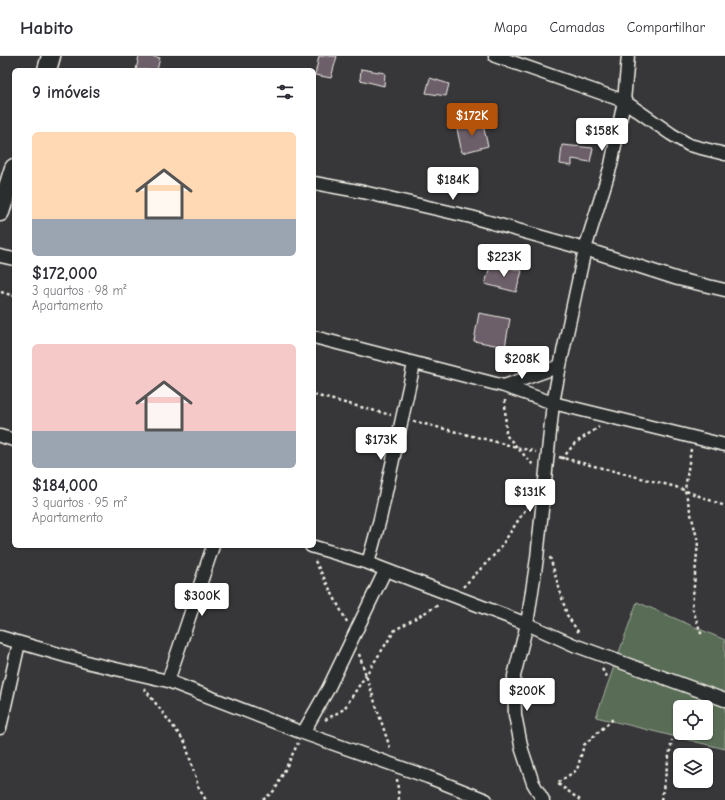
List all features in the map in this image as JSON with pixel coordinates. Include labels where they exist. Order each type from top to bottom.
[{"type":"street","points":[[48,68],[52,56]]},
{"type":"street","points":[[495,56],[624,101],[689,145],[725,154]]},
{"type":"street","points":[[543,800],[533,783],[522,750],[515,715],[514,676],[527,624],[538,558],[553,404],[585,249],[611,165],[624,101],[628,56]]},
{"type":"street","points":[[0,212],[12,174]]},
{"type":"street","points":[[316,183],[363,192],[471,217],[585,249],[678,279],[725,290]]},
{"type":"street","points":[[0,256],[12,259]]},
{"type":"street","points":[[316,338],[504,386],[553,404],[725,445]]},
{"type":"street","points":[[368,563],[380,519],[414,364]]},
{"type":"street","points":[[504,386],[560,366]]},
{"type":"street","points":[[0,436],[12,439]]},
{"type":"street","points":[[316,547],[368,563],[385,571],[527,624],[574,645],[725,700]]},
{"type":"street","points":[[168,681],[213,548]]},
{"type":"street","points":[[303,733],[328,689],[385,571]]},
{"type":"street","points":[[0,637],[90,663],[168,681],[303,733],[486,800]]},
{"type":"street","points":[[0,728],[19,643]]},
{"type":"path","points":[[1,292],[12,295]]},
{"type":"path","points":[[504,386],[506,435],[546,479]]},
{"type":"path","points":[[316,396],[396,416]]},
{"type":"path","points":[[323,721],[344,709],[395,630],[453,596],[498,551],[546,479],[575,443],[612,418]]},
{"type":"path","points":[[411,420],[539,452]]},
{"type":"path","points":[[693,437],[685,490],[698,542],[692,607],[702,636]]},
{"type":"path","points":[[554,456],[676,487],[725,506]]},
{"type":"path","points":[[550,555],[567,615],[580,634]]},
{"type":"path","points":[[600,666],[608,678]]},
{"type":"path","points":[[133,673],[185,742],[199,789],[206,800]]},
{"type":"path","points":[[580,800],[557,783],[577,770],[584,745],[613,719]]},
{"type":"path","points":[[264,800],[274,790],[303,733]]},
{"type":"path","points":[[662,800],[672,740]]},
{"type":"path","points":[[396,766],[399,800]]},
{"type":"green space","points":[[637,602],[725,640],[725,749],[689,740],[713,740],[713,700],[673,700],[673,736],[596,717]]},
{"type":"building","points":[[139,56],[160,58],[158,68],[136,68]]},
{"type":"building","points":[[319,56],[337,56],[331,78],[316,75]]},
{"type":"building","points":[[361,69],[385,73],[384,86],[360,80]]},
{"type":"building","points":[[430,78],[449,84],[446,96],[426,93]]},
{"type":"building","points":[[482,121],[488,146],[462,153],[457,129]]},
{"type":"building","points":[[562,145],[593,148],[590,162],[572,159],[572,166],[560,164]]},
{"type":"building","points":[[491,263],[522,271],[516,292],[485,284]]},
{"type":"building","points":[[479,313],[510,319],[505,347],[474,341]]}]
